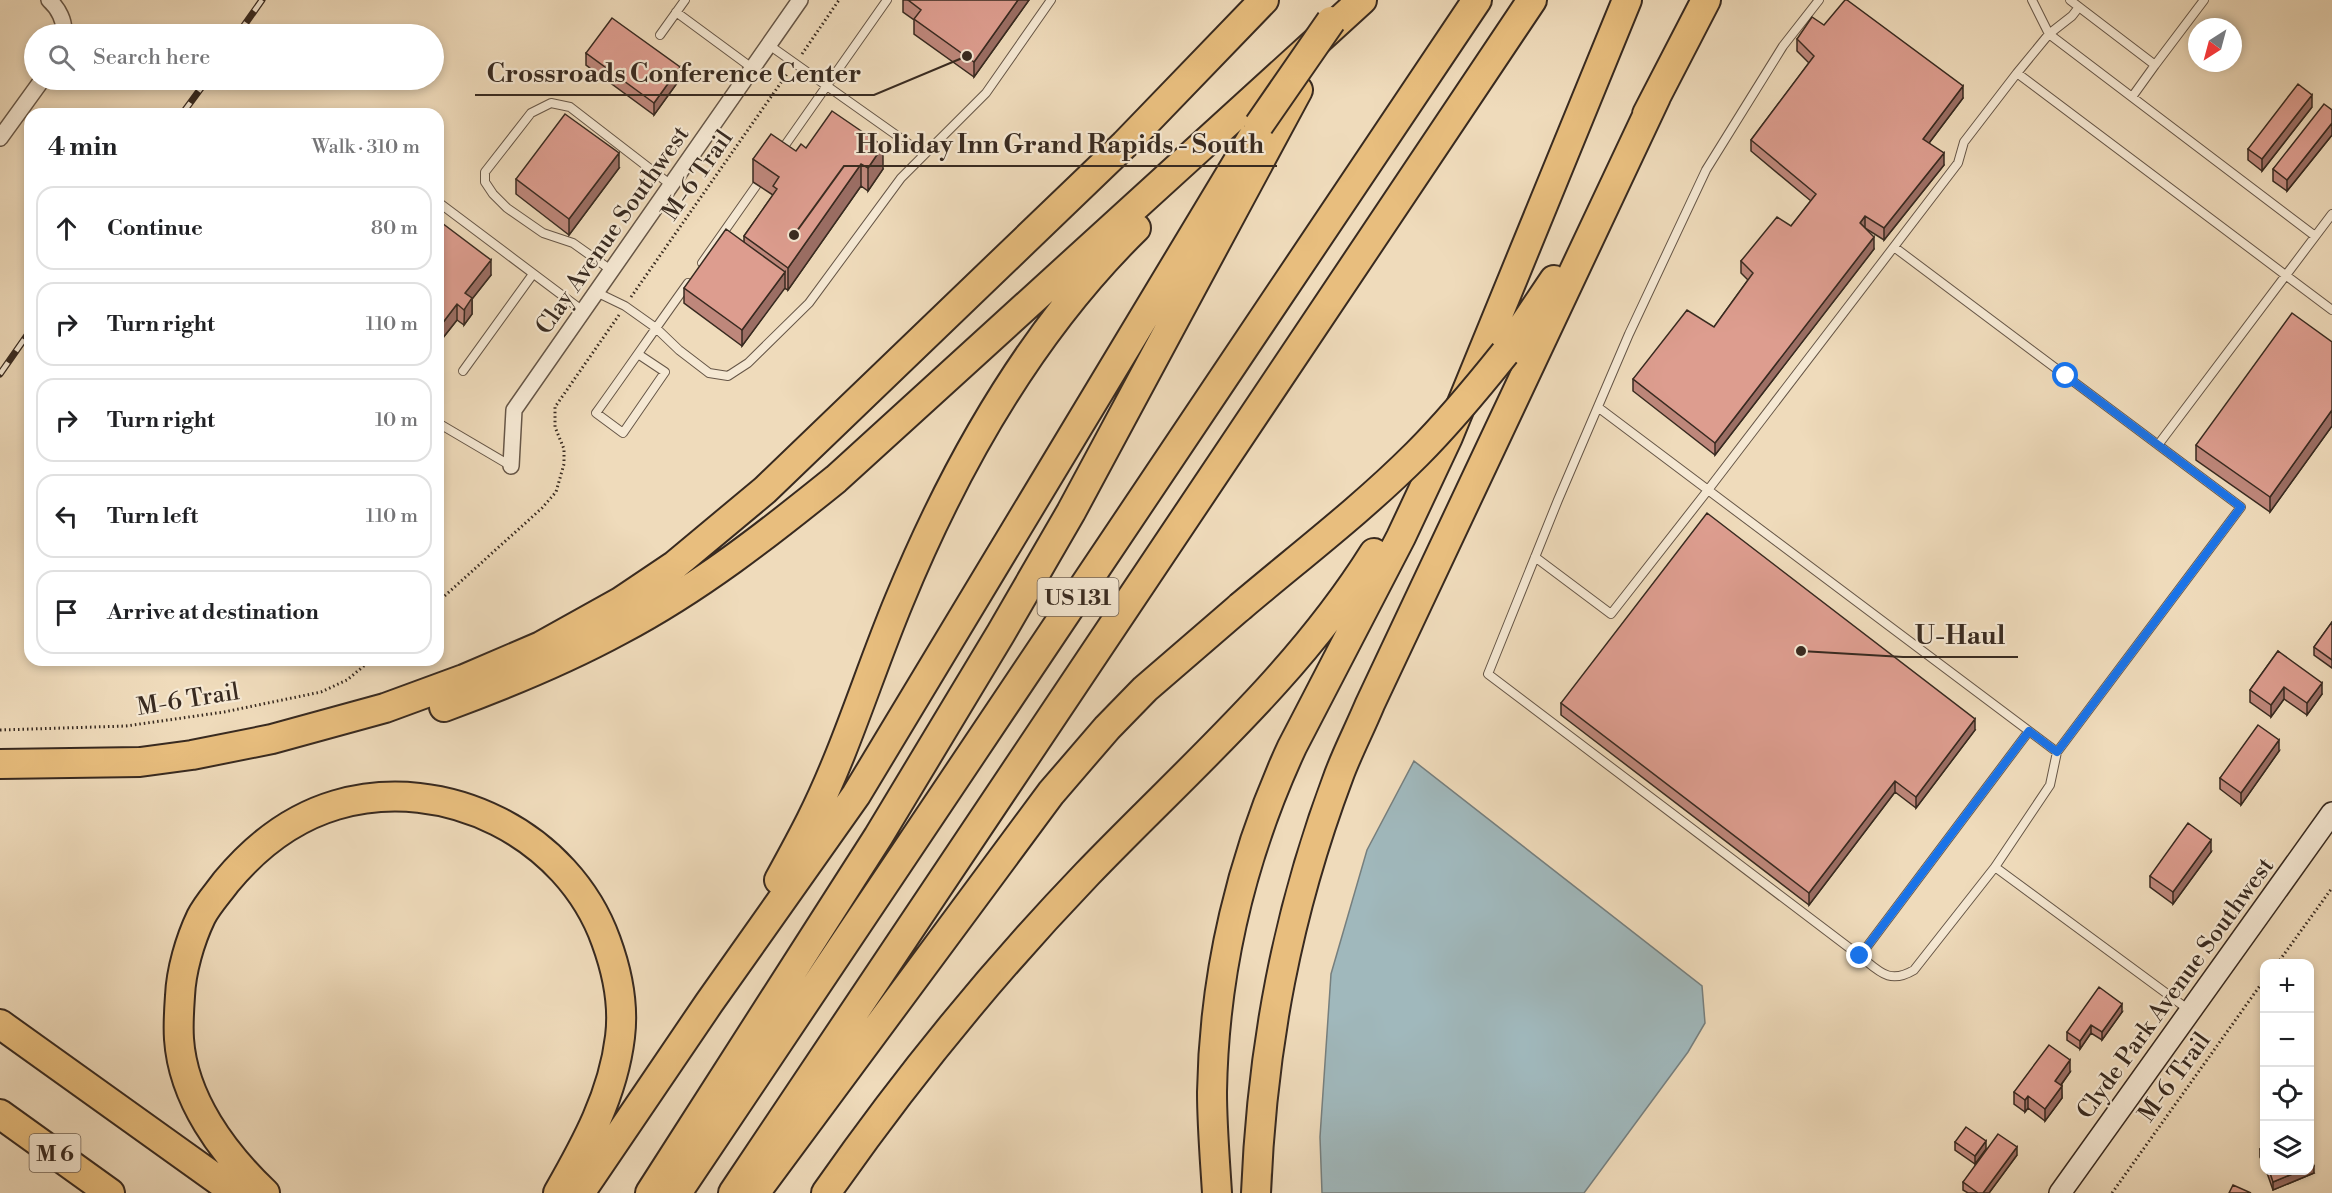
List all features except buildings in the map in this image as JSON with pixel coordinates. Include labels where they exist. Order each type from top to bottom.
[{"type":"highway","points":[[192,755],[272,738],[385,708],[464,679],[541,646],[620,602],[675,565],[765,490],[909,353],[1133,136],[1264,0]]},
{"type":"highway","points":[[0,764],[140,762],[299,745],[333,738],[438,709],[505,685],[621,630],[698,583],[767,535],[836,479],[1339,14],[1362,0]]},
{"type":"highway","name":"US 131","points":[[677,1193],[1477,0]]},
{"type":"highway","name":"US 131","points":[[733,1193],[1532,0]]},
{"type":"highway","points":[[1217,1193],[1212,1093],[1218,1012],[1233,921],[1249,857],[1274,787],[1292,747],[1495,352],[1627,0]]},
{"type":"highway","points":[[755,1193],[1051,793],[1107,728],[1145,689],[1402,469],[1452,418],[1495,352],[1573,249],[1706,0]]},
{"type":"highway","points":[[650,1193],[872,847],[996,643],[1071,512],[1339,14]]},
{"type":"highway","points":[[580,1193],[709,1003],[856,795],[1259,125],[1339,14]]},
{"type":"highway","points":[[709,1003],[812,819],[899,601],[942,504],[976,441],[1021,368],[1075,297],[1121,243],[1196,171],[1339,14]]},
{"type":"highway","points":[[1256,1193],[1264,1075],[1277,992],[1294,915],[1339,775],[1370,704],[1656,97]]},
{"type":"highway","points":[[826,1193],[877,1120],[916,1070],[1017,949],[1088,873],[1259,701],[1324,624],[1359,577],[1495,352]]},
{"type":"highway","points":[[265,1193],[235,1162],[213,1131],[194,1096],[179,1041],[180,982],[201,916],[245,860],[271,837],[306,817],[337,805],[374,798],[419,798],[451,802],[486,815],[521,834],[554,860],[580,891],[601,927],[614,963],[620,1000],[621,1036],[615,1065],[599,1115],[558,1193]]},
{"type":"highway","points":[[0,1024],[236,1193]]},
{"type":"highway","name":"M 6","points":[[0,1114],[110,1193]]},
{"type":"main road","name":"Clyde Park Avenue Southwest","points":[[2060,1193],[2332,813]]},
{"type":"street","name":"Clay Avenue Southwest","points":[[511,466],[514,410],[800,0]]},
{"type":"street","points":[[53,4],[62,24]]},
{"type":"street","points":[[0,138],[35,90]]},
{"type":"lane","points":[[660,35],[685,0]]},
{"type":"lane","points":[[776,158],[887,0]]},
{"type":"lane","points":[[596,292],[625,306],[656,328],[679,350],[710,373],[728,376],[748,363],[809,303],[901,178],[986,93],[1051,0]]},
{"type":"lane","points":[[1819,0],[1783,46],[1706,170],[1629,334],[1488,674],[1887,976],[1904,976],[1914,969],[1995,867],[2050,785],[2057,752],[2241,507],[1894,247]]},
{"type":"lane","points":[[2032,0],[2049,34],[2314,237]]},
{"type":"lane","points":[[2070,0],[2155,66]]},
{"type":"lane","points":[[2132,97],[2204,0]]},
{"type":"lane","points":[[1535,557],[1611,614],[1958,163],[1964,142],[2017,73],[2049,34],[2079,7]]},
{"type":"lane","points":[[676,12],[752,68]]},
{"type":"lane","points":[[769,45],[923,154]]},
{"type":"lane","points":[[2017,73],[2332,310]]},
{"type":"lane","points":[[611,270],[573,243],[543,233],[507,208],[485,182],[485,172],[531,113],[550,103],[570,107],[671,185]]},
{"type":"lane","points":[[638,354],[665,372],[623,433],[596,413],[756,186]]},
{"type":"lane","points":[[444,207],[583,311]]},
{"type":"lane","points":[[2158,445],[2332,214]]},
{"type":"lane","points":[[463,370],[533,274]]},
{"type":"lane","points":[[1599,408],[2057,752]]},
{"type":"lane","points":[[444,427],[511,466]]},
{"type":"lane","points":[[1860,956],[2029,731]]},
{"type":"lane","points":[[1995,867],[2190,1011]]},
{"type":"path","points":[[802,53],[839,0]]},
{"type":"path","name":"M-6 Trail","points":[[632,296],[788,72]]},
{"type":"path","points":[[444,597],[542,508],[556,492],[561,477],[564,449],[555,427],[555,407],[618,315]]},
{"type":"path","name":"M-6 Trail","points":[[0,730],[126,726],[224,712],[321,692],[347,680],[364,666]]},
{"type":"path","points":[[2280,959],[2332,888]]},
{"type":"path","name":"M-6 Trail","points":[[2112,1193],[2260,987]]},
{"type":"water","points":[[1414,761],[1702,986],[1705,1023],[1688,1052],[1584,1193],[1322,1193],[1320,1137],[1331,974],[1367,850]]},
{"type":"railway","points":[[245,24],[262,0]]},
{"type":"railway","points":[[186,108],[200,90]]},
{"type":"railway","points":[[0,374],[24,340]]},
{"type":"place","name":"Crossroads Conference Center","points":[[967,56]]},
{"type":"place","name":"Holiday Inn Grand Rapids - South","points":[[794,235]]},
{"type":"place","name":"U-Haul","points":[[1801,651]]},
{"type":"route","points":[[1860,956],[2029,731],[2057,752],[2241,507],[2066,376]]}]
